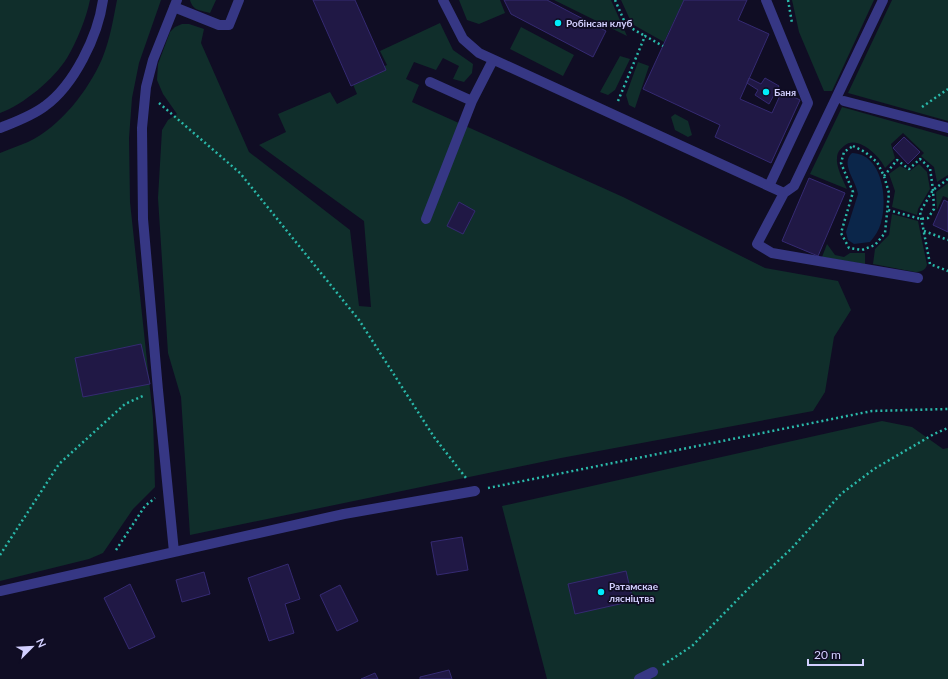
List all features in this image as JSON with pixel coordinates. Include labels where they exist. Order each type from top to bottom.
[{"type":"street","points":[[0,128],[20,120],[44,106],[66,86],[81,63],[93,36],[102,0]]},
{"type":"street","points":[[174,552],[143,218],[142,128],[146,87],[153,60],[176,4],[219,25],[229,25],[239,0]]},
{"type":"street","points":[[443,0],[463,39],[479,53],[784,192]]},
{"type":"street","points":[[766,0],[808,103],[769,186]]},
{"type":"street","points":[[883,0],[794,186],[784,192],[757,244],[772,253],[918,278]]},
{"type":"street","points":[[426,219],[472,101],[493,60]]},
{"type":"street","points":[[430,82],[472,101]]},
{"type":"street","points":[[844,101],[948,128]]},
{"type":"street","points":[[0,591],[344,514],[475,491]]},
{"type":"street","points":[[639,679],[653,672]]},
{"type":"path","points":[[615,0],[626,25],[663,46]]},
{"type":"path","points":[[788,0],[793,28]]},
{"type":"path","points":[[616,105],[645,36]]},
{"type":"path","points":[[146,87],[162,107],[240,173],[359,320],[434,437],[475,491],[872,411],[948,409]]},
{"type":"path","points":[[907,117],[948,89]]},
{"type":"path","points":[[853,146],[865,152],[877,162],[884,176],[889,193],[888,210],[885,233],[875,245],[862,250],[849,248],[841,233],[853,192],[841,163],[844,152],[853,146]]},
{"type":"path","points":[[884,176],[897,160],[909,169],[920,159],[930,168],[934,190],[934,209],[928,218],[921,219],[888,210]]},
{"type":"path","points":[[948,179],[934,190],[920,212],[930,264],[948,271]]},
{"type":"path","points":[[924,231],[948,240]]},
{"type":"path","points":[[0,555],[59,464],[126,404],[158,390]]},
{"type":"path","points":[[653,672],[692,646],[749,588],[791,549],[841,494],[874,469],[934,434],[948,428]]},
{"type":"path","points":[[104,568],[145,506],[167,488]]},
{"type":"green space","points":[[0,0],[90,0],[78,37],[61,66],[46,83],[28,98],[0,113]]},
{"type":"green space","points":[[117,0],[161,0],[139,63],[132,98],[129,138],[130,202],[153,417],[155,487],[133,509],[103,553],[89,559],[0,581],[0,153],[28,142],[40,135],[62,118],[72,107],[89,83],[105,52]]},
{"type":"green space","points":[[190,0],[216,0],[210,13],[195,8],[191,4]]},
{"type":"green space","points":[[459,0],[500,0],[505,13],[479,24],[467,20]]},
{"type":"green space","points":[[554,0],[611,0],[627,36]]},
{"type":"green space","points":[[621,0],[684,0],[664,42],[632,24]]},
{"type":"green space","points":[[792,0],[874,0],[832,91],[824,91],[799,32]]},
{"type":"green space","points":[[892,0],[948,0],[948,121],[848,93]]},
{"type":"green space","points":[[440,23],[453,50],[473,64],[472,73],[464,82],[453,79],[459,66],[443,58],[436,70],[414,62],[406,79],[419,85],[412,102],[623,197],[765,268],[838,281],[851,310],[834,337],[825,392],[813,411],[561,458],[190,535],[181,397],[168,353],[158,198],[162,130],[168,120],[177,114],[163,94],[157,80],[158,64],[170,32],[175,27],[182,24],[189,24],[204,29],[201,43],[249,152],[350,230],[359,306],[371,307],[364,221],[259,145],[286,132],[278,114],[330,92],[337,104],[357,94],[352,82],[387,65],[380,51]]},
{"type":"green space","points":[[521,27],[574,55],[563,76],[510,49]]},
{"type":"green space","points":[[620,56],[630,59],[615,90],[608,95],[600,92]]},
{"type":"green space","points":[[638,62],[649,66],[635,108],[629,105],[626,95]]},
{"type":"green space","points":[[842,107],[948,137],[948,175],[937,182],[934,167],[921,156],[924,153],[903,133],[891,144],[895,158],[885,168],[868,148],[855,143],[849,143],[841,149],[837,155],[837,162],[840,174],[847,189],[810,174]]},
{"type":"green space","points":[[675,114],[688,121],[692,135],[688,137],[675,130],[671,117]]},
{"type":"green space","points":[[919,164],[927,172],[930,189],[918,209],[917,215],[892,207],[895,191],[889,174],[900,166],[910,171]]},
{"type":"green space","points":[[948,183],[948,198],[943,196],[937,210],[936,192]]},
{"type":"green space","points":[[892,214],[918,221],[927,265],[922,271],[915,272],[873,264],[875,249],[889,235]]},
{"type":"green space","points":[[827,244],[835,255],[844,257],[850,253],[865,253],[865,264],[822,257]]},
{"type":"green space","points":[[882,421],[912,427],[943,449],[948,448],[948,679],[547,679],[502,506]]},
{"type":"water","points":[[852,153],[862,155],[871,161],[877,170],[881,180],[884,202],[881,223],[874,237],[870,242],[854,244],[848,240],[846,232],[858,194],[848,167],[849,157]]},
{"type":"building","points":[[313,0],[355,0],[386,70],[351,86]]},
{"type":"building","name":"Робінсан клуб","points":[[504,0],[547,0],[606,31],[593,57],[511,14]]},
{"type":"building","points":[[684,0],[747,0],[738,20],[769,34],[740,99],[772,113],[782,91],[800,100],[771,163],[715,137],[720,125],[643,89]]},
{"type":"building","name":"Баня","points":[[749,78],[761,84],[765,78],[779,86],[769,104],[755,95],[758,90],[747,83]]},
{"type":"building","points":[[904,137],[920,152],[908,164],[893,148]]},
{"type":"building","points":[[809,178],[845,193],[818,256],[782,241]]},
{"type":"building","points":[[944,200],[948,202],[948,232],[933,225]]},
{"type":"building","points":[[459,202],[475,211],[463,234],[447,226]]},
{"type":"building","points":[[141,344],[150,384],[83,397],[75,358]]},
{"type":"building","points":[[462,537],[468,570],[437,575],[431,542]]},
{"type":"building","points":[[288,564],[300,599],[285,604],[294,633],[269,641],[248,578]]},
{"type":"building","name":"Ратамскае лясніцтва","points":[[626,571],[633,601],[575,614],[568,584]]},
{"type":"building","points":[[204,572],[210,594],[182,602],[176,580]]},
{"type":"building","points":[[130,584],[155,637],[129,649],[104,598]]},
{"type":"building","points":[[340,585],[358,621],[337,631],[320,595]]},
{"type":"building","points":[[449,670],[452,679],[420,679],[420,677]]},
{"type":"building","points":[[375,673],[378,679],[361,679]]},
{"type":"place","name":"Робінсан клуб","points":[[558,23]]},
{"type":"place","name":"Баня","points":[[766,92]]},
{"type":"place","name":"Ратамскае лясніцтва","points":[[601,592]]}]
